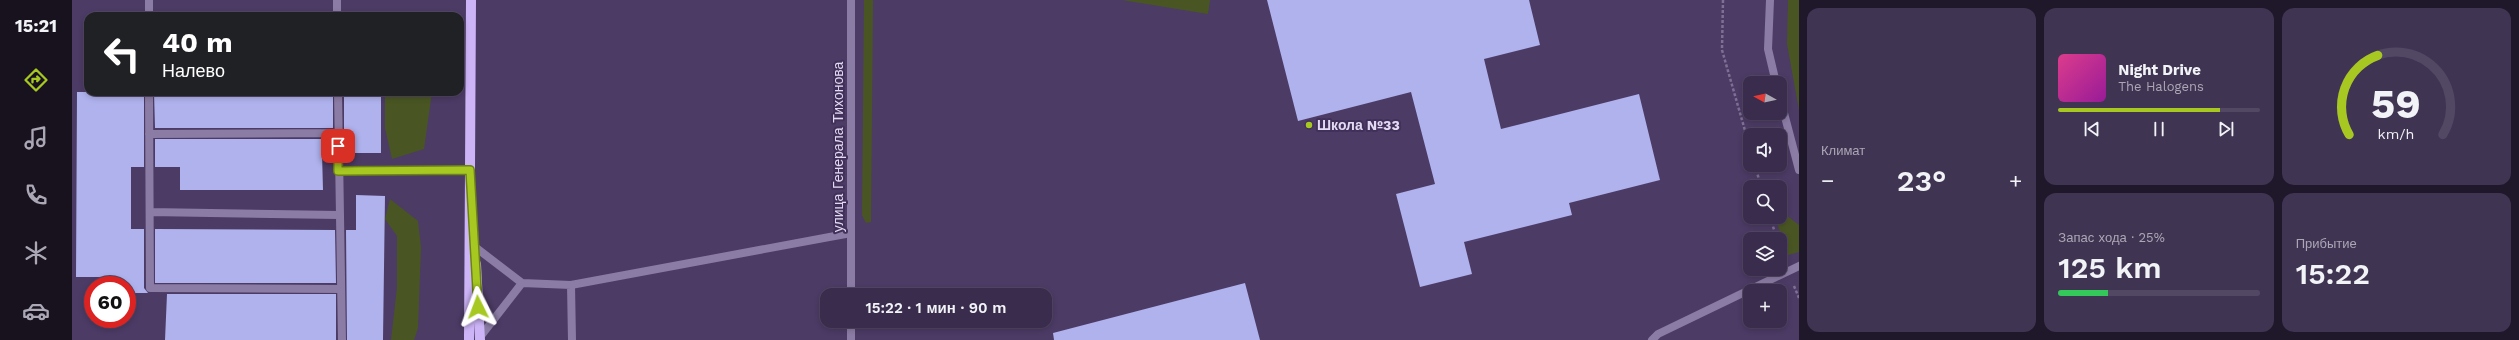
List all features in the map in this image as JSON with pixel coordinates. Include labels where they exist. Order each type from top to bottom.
[{"type":"main road","points":[[469,340],[471,0]]},
{"type":"main road","points":[[470,170],[480,338]]},
{"type":"street","points":[[149,0],[149,12]]},
{"type":"street","points":[[337,0],[337,12]]},
{"type":"street","name":"улица Генерала Тихонова","points":[[851,0],[851,288]]},
{"type":"street","points":[[1770,0],[1768,48],[1774,76]]},
{"type":"street","points":[[149,96],[150,288],[341,289]]},
{"type":"street","points":[[338,96],[338,171],[342,340]]},
{"type":"street","points":[[1786,120],[1799,170]]},
{"type":"street","points":[[149,134],[338,133]]},
{"type":"street","points":[[338,171],[470,170]]},
{"type":"street","points":[[150,212],[339,215]]},
{"type":"street","points":[[475,247],[522,283],[572,285],[850,233]]},
{"type":"street","points":[[1652,340],[1658,334],[1799,266]]},
{"type":"street","points":[[480,338],[522,283]]},
{"type":"street","points":[[572,285],[572,340]]},
{"type":"street","points":[[851,328],[851,340]]},
{"type":"path","points":[[1723,0],[1722,50],[1744,128]]},
{"type":"green space","points":[[864,0],[873,0],[871,222],[866,223],[862,215]]},
{"type":"green space","points":[[1122,0],[1210,0],[1208,14]]},
{"type":"green space","points":[[1788,0],[1799,0],[1799,110],[1787,44]]},
{"type":"green space","points":[[385,96],[431,96],[424,149],[392,159],[385,128]]},
{"type":"green space","points":[[390,199],[418,221],[421,247],[418,328],[414,340],[391,340],[397,287],[397,236],[385,219]]},
{"type":"green space","points":[[1787,216],[1799,225],[1799,252],[1788,255],[1787,232],[1780,232],[1777,224],[1787,224]]},
{"type":"building","points":[[1267,0],[1529,0],[1540,45],[1484,59],[1501,129],[1639,94],[1660,180],[1569,203],[1572,215],[1464,242],[1472,274],[1420,287],[1396,194],[1435,184],[1411,92],[1298,121]]},
{"type":"building","points":[[77,92],[84,92],[84,96],[144,96],[144,167],[131,167],[131,229],[144,229],[144,288],[148,293],[136,293],[136,276],[76,277]]},
{"type":"building","points":[[154,96],[333,96],[333,128],[155,128]]},
{"type":"building","points":[[344,96],[381,96],[381,153],[344,153]]},
{"type":"building","points":[[155,139],[333,139],[333,153],[322,153],[323,190],[180,190],[180,167],[155,167]]},
{"type":"building","points":[[356,195],[385,196],[383,340],[347,340],[346,230],[356,230]]},
{"type":"building","points":[[155,229],[335,230],[336,283],[155,283]]},
{"type":"building","points":[[1245,283],[1260,340],[1054,340],[1053,333]]},
{"type":"building","points":[[167,294],[336,294],[336,340],[165,340]]},
{"type":"place","name":"Школа №33","points":[[1309,125]]},
{"type":"route","points":[[338,146],[338,171],[470,170],[478,307]]}]
